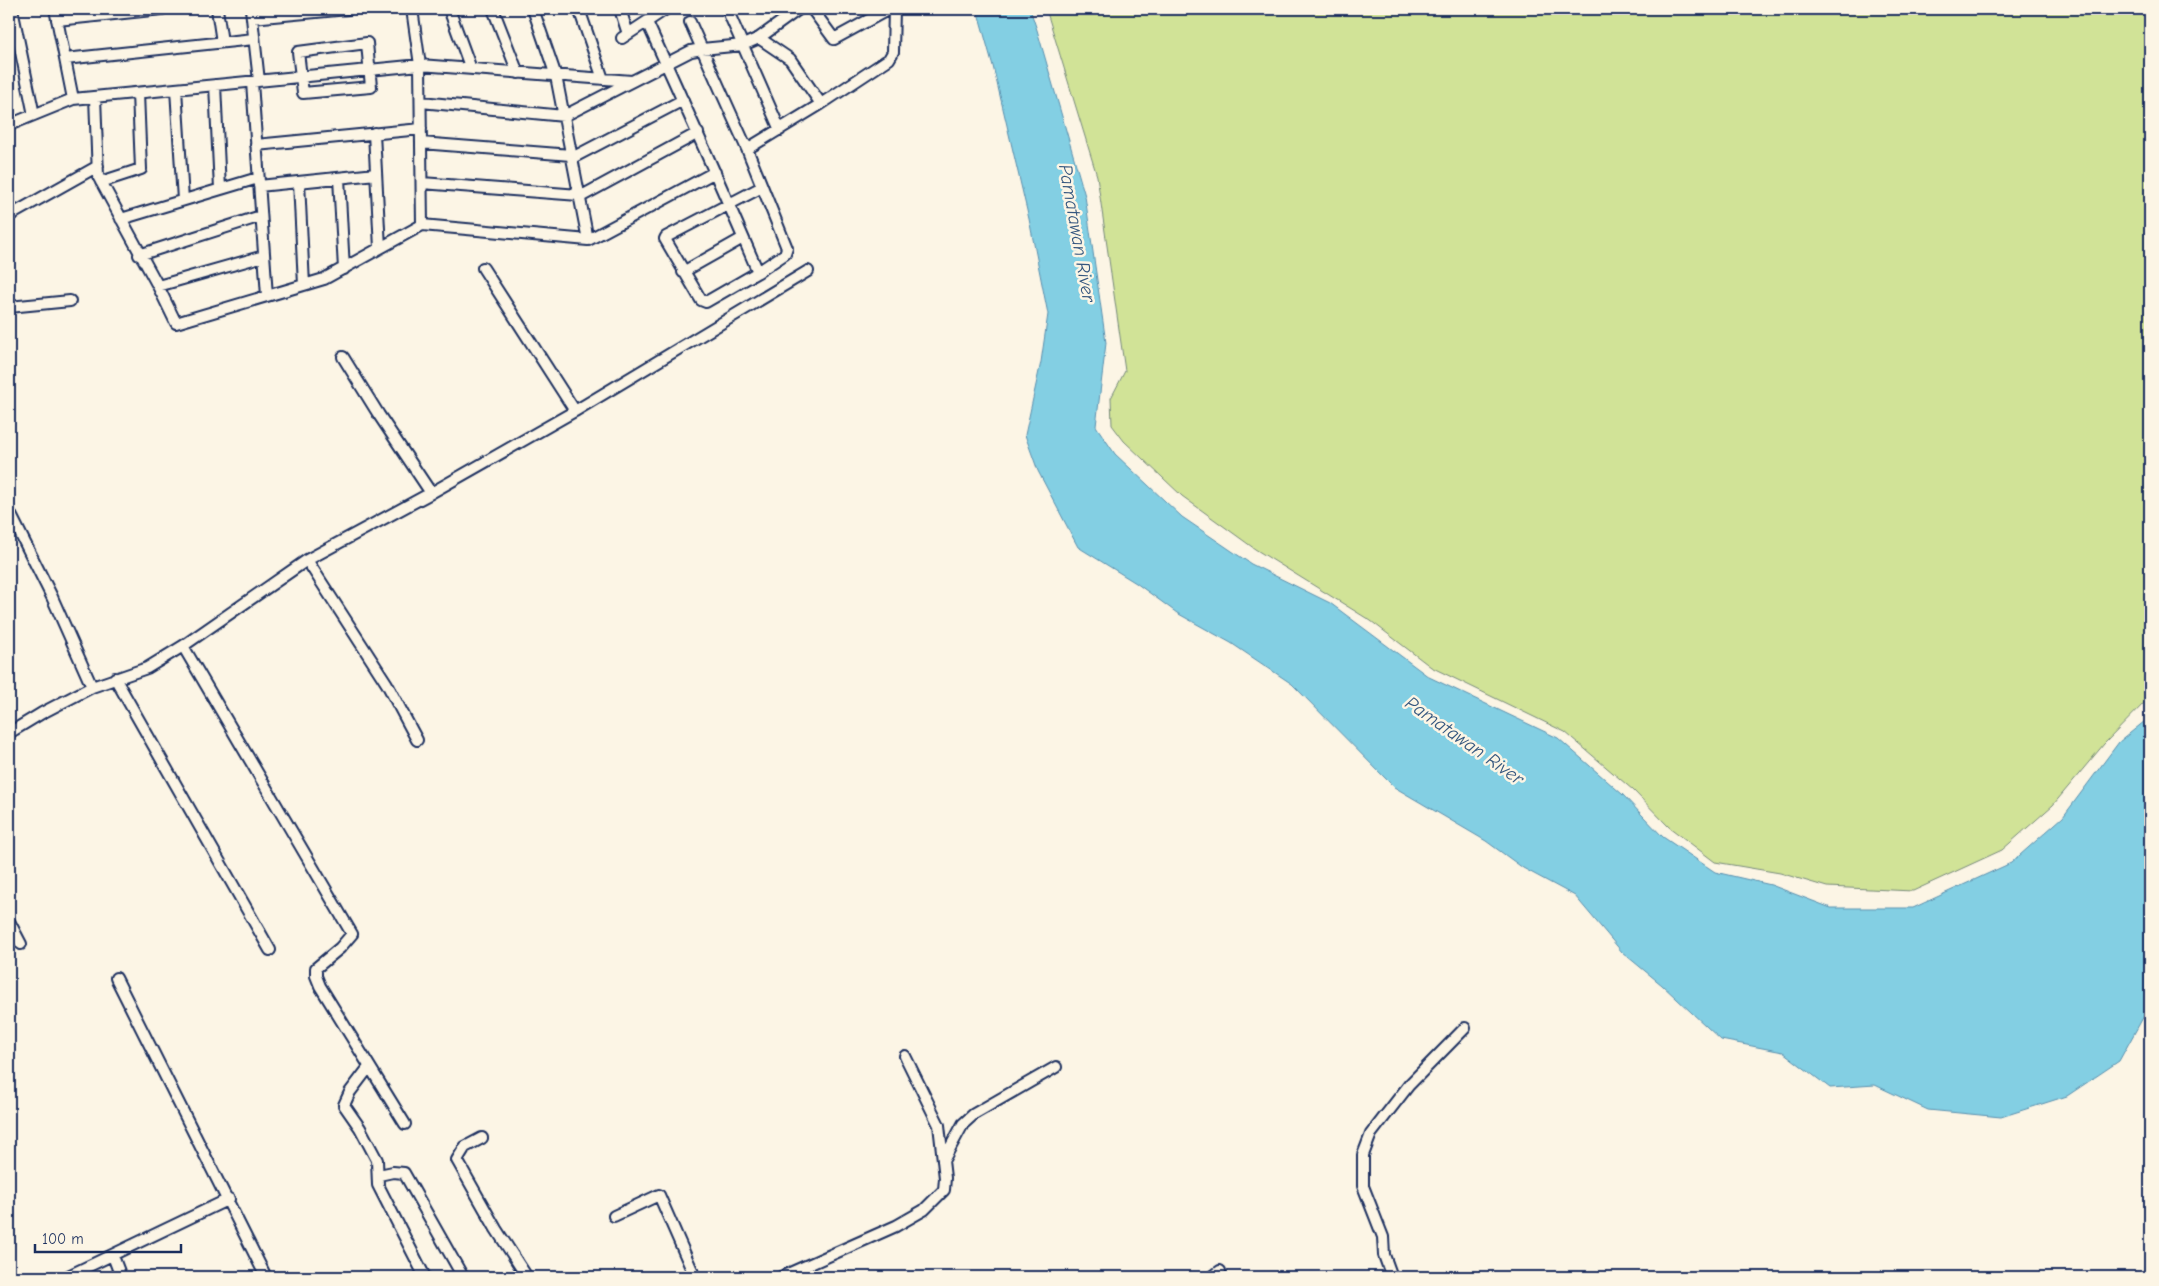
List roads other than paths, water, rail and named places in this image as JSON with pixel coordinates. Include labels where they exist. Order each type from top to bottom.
[{"type":"street","points":[[12,9],[34,115]]},
{"type":"street","points":[[55,9],[73,99]]},
{"type":"street","points":[[57,20],[162,9]]},
{"type":"street","points":[[217,9],[222,42]]},
{"type":"street","points":[[267,296],[256,146],[254,39],[251,14],[348,9]]},
{"type":"street","points":[[412,9],[420,65],[422,224]]},
{"type":"street","points":[[449,9],[471,69]]},
{"type":"street","points":[[494,9],[518,73]]},
{"type":"street","points":[[533,9],[556,76],[588,240]]},
{"type":"street","points":[[579,9],[603,79]]},
{"type":"street","points":[[620,9],[625,36],[663,10]]},
{"type":"street","points":[[728,9],[780,130]]},
{"type":"street","points":[[420,102],[564,116],[691,52],[702,49],[743,45],[759,38],[799,9]]},
{"type":"street","points":[[812,9],[834,39],[889,9]]},
{"type":"street","points":[[747,149],[780,130],[889,59],[893,52],[894,9]]},
{"type":"street","points":[[648,22],[758,272]]},
{"type":"street","points":[[690,22],[747,149],[787,248],[785,254],[758,272],[706,302],[701,300],[683,272],[665,239],[666,237],[728,203],[762,187]]},
{"type":"street","points":[[759,38],[790,59],[821,104]]},
{"type":"street","points":[[65,59],[254,39]]},
{"type":"street","points":[[367,43],[370,70],[371,87],[303,93],[298,52],[367,43]]},
{"type":"street","points":[[9,125],[73,99],[420,65],[632,81]]},
{"type":"street","points":[[215,86],[220,189]]},
{"type":"street","points":[[176,89],[183,200]]},
{"type":"street","points":[[101,182],[141,169],[138,93]]},
{"type":"street","points":[[95,97],[98,176],[176,323],[324,280],[422,224],[588,240],[715,172]]},
{"type":"street","points":[[421,143],[572,156],[682,100]]},
{"type":"street","points":[[256,146],[421,129]]},
{"type":"street","points":[[374,133],[380,248]]},
{"type":"street","points":[[422,183],[580,196],[698,133]]},
{"type":"street","points":[[9,216],[98,166]]},
{"type":"street","points":[[121,219],[220,189],[259,182],[299,182],[376,174]]},
{"type":"street","points":[[339,178],[344,269]]},
{"type":"street","points":[[299,182],[304,285]]},
{"type":"street","points":[[140,255],[261,216]]},
{"type":"street","points":[[683,272],[744,238]]},
{"type":"street","points":[[158,286],[264,256]]},
{"type":"street","points":[[483,268],[575,411]]},
{"type":"street","points":[[9,733],[92,687],[147,668],[183,646],[307,560],[432,493],[575,411],[808,271]]},
{"type":"street","points":[[9,307],[70,300]]},
{"type":"street","points":[[343,357],[379,415],[432,493]]},
{"type":"street","points":[[9,511],[52,597],[92,687]]},
{"type":"street","points":[[307,560],[387,684],[417,740]]},
{"type":"street","points":[[183,646],[352,934],[340,948],[316,968],[316,976],[320,986],[369,1067],[406,1124]]},
{"type":"street","points":[[115,678],[270,950]]},
{"type":"street","points":[[9,921],[20,944]]},
{"type":"street","points":[[116,978],[229,1199],[266,1277]]},
{"type":"street","points":[[1392,1277],[1384,1255],[1384,1237],[1363,1186],[1363,1155],[1371,1134],[1409,1085],[1465,1028]]},
{"type":"street","points":[[781,1277],[896,1226],[924,1210],[944,1190],[944,1161],[939,1125],[905,1056]]},
{"type":"street","points":[[369,1067],[350,1092],[344,1105],[360,1128],[377,1160],[378,1185],[425,1277]]},
{"type":"street","points":[[944,1161],[963,1124],[974,1114],[1056,1067]]},
{"type":"street","points":[[482,1138],[465,1147],[457,1160],[496,1229],[527,1277]]},
{"type":"street","points":[[379,1175],[393,1172],[404,1173],[463,1277]]},
{"type":"street","points":[[614,1216],[659,1195],[695,1277]]},
{"type":"street","points":[[66,1277],[229,1199]]},
{"type":"street","points":[[112,1256],[121,1277]]},
{"type":"water","name":"Pamatawan River","points":[[977,9],[1030,9],[1037,30],[1085,196],[1106,343],[1096,426],[1115,454],[1182,517],[1251,564],[1330,603],[1429,677],[1558,738],[1622,794],[1663,837],[1715,872],[1771,885],[1831,908],[1913,908],[2011,863],[2063,817],[2119,742],[2150,717],[2150,1005],[2119,1061],[2067,1096],[2001,1117],[1928,1110],[1875,1085],[1830,1088],[1783,1052],[1721,1040],[1662,985],[1622,952],[1575,896],[1523,868],[1486,841],[1394,787],[1292,684],[1231,643],[1177,613],[1136,583],[1078,547],[1038,471],[1025,435],[1041,362],[1048,314],[1029,219],[993,66]]}]
